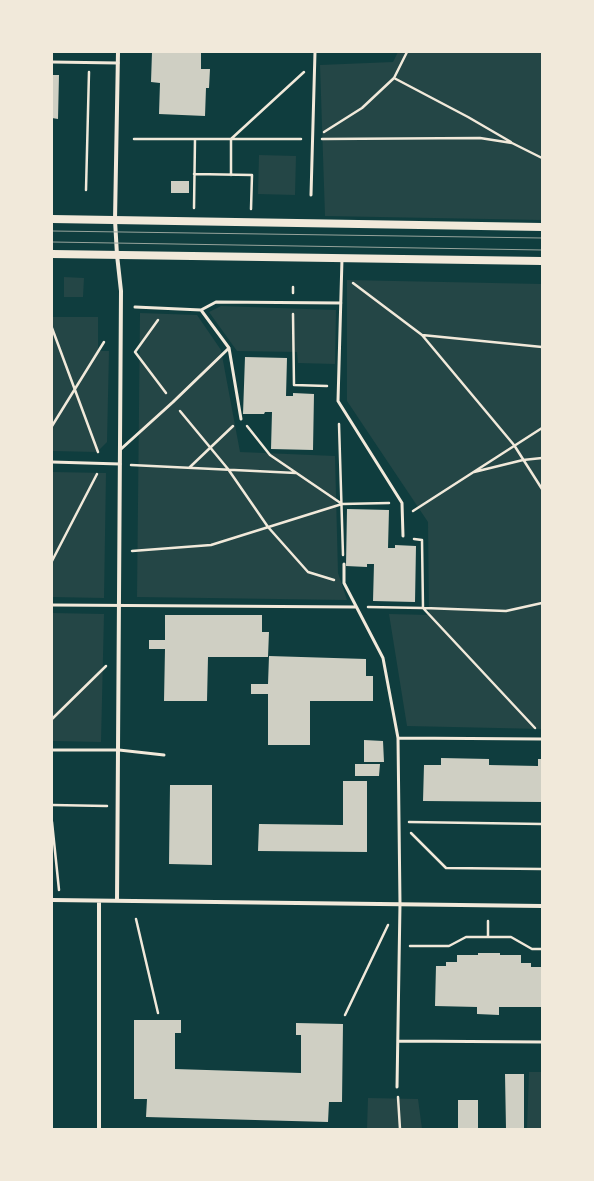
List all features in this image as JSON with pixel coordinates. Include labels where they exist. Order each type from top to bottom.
[{"type":"main road","points":[[52,220],[542,227]]},
{"type":"main road","points":[[52,254],[542,261]]},
{"type":"street","points":[[118,52],[115,220],[121,291],[118,901]]},
{"type":"street","points":[[52,900],[542,906]]},
{"type":"street","points":[[99,901],[99,1129]]},
{"type":"lane","points":[[311,195],[315,52]]},
{"type":"lane","points":[[52,62],[118,62]]},
{"type":"lane","points":[[342,258],[338,401],[402,503],[403,536]]},
{"type":"lane","points":[[135,307],[201,310],[216,302],[341,303]]},
{"type":"lane","points":[[201,310],[229,348],[241,418]]},
{"type":"lane","points":[[121,449],[229,348]]},
{"type":"lane","points":[[52,462],[121,464]]},
{"type":"lane","points":[[344,564],[344,583],[383,658],[398,738],[400,946],[397,1087]]},
{"type":"lane","points":[[52,605],[356,607]]},
{"type":"lane","points":[[398,738],[542,739]]},
{"type":"lane","points":[[52,750],[119,750],[164,754]]},
{"type":"lane","points":[[398,1041],[542,1042]]},
{"type":"path","points":[[312,139],[362,108],[394,78],[407,52]]},
{"type":"path","points":[[86,190],[89,62]]},
{"type":"path","points":[[231,174],[231,139],[314,62]]},
{"type":"path","points":[[394,78],[542,158]]},
{"type":"path","points":[[134,139],[480,138],[512,143]]},
{"type":"path","points":[[194,209],[195,139]]},
{"type":"path","points":[[194,174],[252,175],[251,210]]},
{"type":"path","points":[[342,275],[422,335],[514,445],[542,489]]},
{"type":"path","points":[[293,287],[294,385],[338,387]]},
{"type":"path","points":[[167,308],[135,352],[173,402],[228,469],[268,527],[308,572],[344,583]]},
{"type":"path","points":[[52,328],[102,463],[52,561]]},
{"type":"path","points":[[422,335],[542,347]]},
{"type":"path","points":[[52,426],[104,342]]},
{"type":"path","points":[[338,401],[344,564]]},
{"type":"path","points":[[190,467],[241,418],[270,455],[342,504]]},
{"type":"path","points":[[403,518],[542,428]]},
{"type":"path","points":[[472,473],[523,460],[542,458]]},
{"type":"path","points":[[121,464],[296,473]]},
{"type":"path","points":[[132,551],[211,545],[342,504],[402,503]]},
{"type":"path","points":[[403,536],[422,540],[423,608],[537,730]]},
{"type":"path","points":[[356,607],[506,611],[542,603]]},
{"type":"path","points":[[52,718],[119,654]]},
{"type":"path","points":[[52,805],[118,806]]},
{"type":"path","points":[[52,822],[59,890]]},
{"type":"path","points":[[399,822],[542,824]]},
{"type":"path","points":[[399,822],[446,868],[542,869]]},
{"type":"path","points":[[52,871],[57,870]]},
{"type":"path","points":[[136,919],[158,1013]]},
{"type":"path","points":[[345,1016],[390,921]]},
{"type":"path","points":[[488,921],[488,937]]},
{"type":"path","points":[[400,946],[449,946],[466,937],[511,937],[532,949],[542,949]]},
{"type":"path","points":[[398,1101],[400,1129]]},
{"type":"shaded area","points":[[398,52],[542,52],[542,220],[325,216],[320,65],[393,62]]},
{"type":"shaded area","points":[[259,155],[296,156],[295,195],[258,194]]},
{"type":"shaded area","points":[[64,277],[84,278],[83,297],[64,297]]},
{"type":"shaded area","points":[[347,280],[542,284],[542,729],[407,726],[389,614],[429,615],[428,522],[347,401]]},
{"type":"shaded area","points":[[221,306],[336,310],[335,364],[298,363],[297,352],[237,351],[209,312]]},
{"type":"shaded area","points":[[140,313],[197,315],[221,350],[240,452],[335,456],[338,573],[347,600],[137,597]]},
{"type":"shaded area","points":[[52,317],[98,317],[98,351],[109,351],[107,442],[97,452],[52,451]]},
{"type":"shaded area","points":[[52,472],[106,473],[104,598],[52,597]]},
{"type":"shaded area","points":[[52,613],[104,614],[101,742],[52,741]]},
{"type":"shaded area","points":[[529,1072],[542,1072],[542,1129],[527,1129]]},
{"type":"shaded area","points":[[368,1098],[418,1099],[422,1129],[367,1129]]},
{"type":"building","points":[[152,52],[201,52],[201,69],[210,69],[209,88],[206,88],[205,116],[159,114],[160,83],[151,82]]},
{"type":"building","points":[[52,75],[59,75],[58,119],[52,118]]},
{"type":"building","points":[[171,181],[189,181],[189,193],[171,193]]},
{"type":"building","points":[[245,357],[287,358],[286,396],[293,396],[293,393],[314,394],[313,450],[271,449],[272,412],[265,412],[264,414],[243,414]]},
{"type":"building","points":[[347,509],[389,510],[388,548],[395,548],[395,545],[416,546],[415,602],[373,601],[374,564],[367,564],[367,567],[346,566]]},
{"type":"building","points":[[165,615],[262,615],[262,632],[269,632],[268,657],[208,657],[207,701],[164,701],[165,649],[149,649],[149,640],[165,640]]},
{"type":"building","points":[[269,656],[366,659],[366,676],[373,676],[373,701],[310,701],[310,745],[268,745],[268,694],[251,694],[251,684],[268,684]]},
{"type":"building","points":[[364,740],[383,741],[384,762],[364,762]]},
{"type":"building","points":[[441,758],[489,759],[489,765],[538,766],[538,759],[542,759],[542,802],[423,801],[424,765],[441,765]]},
{"type":"building","points":[[355,764],[380,764],[379,776],[355,776]]},
{"type":"building","points":[[343,781],[367,781],[367,852],[258,851],[259,824],[343,825]]},
{"type":"building","points":[[170,785],[212,785],[212,865],[169,864]]},
{"type":"building","points":[[478,953],[521,955],[521,963],[531,963],[531,967],[542,967],[541,1007],[499,1007],[499,1015],[477,1014],[477,1007],[435,1006],[436,966],[446,966],[446,962],[457,962],[457,955],[478,955]]},
{"type":"building","points":[[134,1020],[181,1020],[181,1033],[175,1033],[175,1069],[301,1073],[301,1035],[296,1035],[296,1023],[343,1024],[342,1102],[329,1102],[328,1122],[146,1117],[147,1099],[134,1099]]},
{"type":"building","points":[[505,1074],[524,1074],[524,1129],[506,1129]]},
{"type":"building","points":[[458,1100],[478,1100],[478,1129],[458,1129]]},
{"type":"tram line","points":[[52,231],[542,238]]},
{"type":"tram line","points":[[52,242],[542,250]]}]
